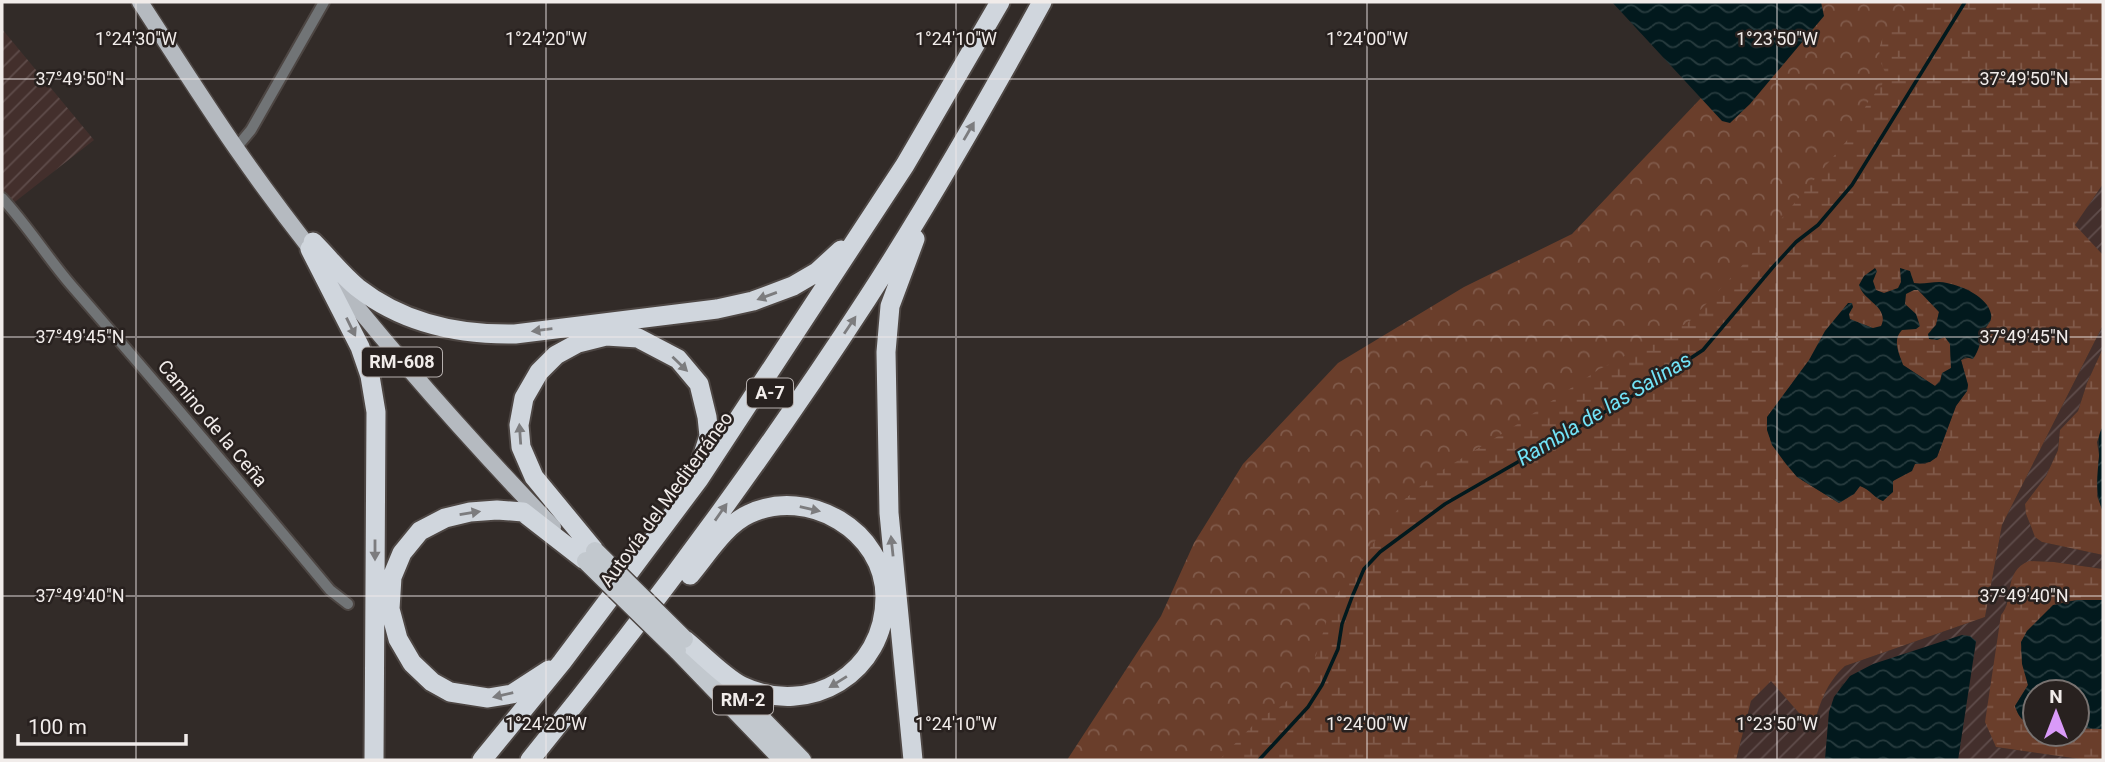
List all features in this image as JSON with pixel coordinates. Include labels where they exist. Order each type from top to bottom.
[{"type":"highway","points":[[482,760],[562,662],[699,480],[905,165],[1000,2]]},
{"type":"highway","name":"Autovía del Mediterráneo","points":[[494,760],[639,577],[762,406],[909,178],[1011,2]]},
{"type":"highway","name":"A-7","points":[[530,760],[629,638],[718,518],[867,299],[929,198],[1042,2]]},
{"type":"highway","points":[[914,760],[888,513],[886,352],[890,306],[929,198]]},
{"type":"highway","points":[[310,244],[357,287],[386,307],[419,321],[460,331],[515,334],[717,309],[753,301],[793,286],[817,272],[863,231]]},
{"type":"highway","points":[[310,244],[360,347],[370,376],[376,412],[374,760]]},
{"type":"highway","points":[[591,556],[534,477],[521,447],[519,425],[524,398],[539,372],[556,355],[578,343],[606,335],[638,338],[678,359],[699,384],[709,436],[699,467],[668,520]]},
{"type":"highway","points":[[539,760],[674,593],[727,531],[749,514],[778,506],[804,506],[836,516],[865,542],[880,568],[886,596],[880,633],[863,662],[838,685],[802,696],[771,697],[740,685],[680,644]]},
{"type":"highway","points":[[562,662],[512,694],[488,698],[450,692],[432,682],[412,663],[398,639],[390,609],[393,577],[402,553],[420,531],[445,518],[470,512],[523,512],[591,556]]},
{"type":"highway","name":"RM-2","points":[[591,556],[802,760]]},
{"type":"highway","name":"RM-2","points":[[680,644],[783,760]]},
{"type":"main road","points":[[140,2],[236,148],[310,244],[420,371],[591,556]]},
{"type":"street","points":[[236,148],[251,130],[324,2]]},
{"type":"street","name":"Camino de la Ceña","points":[[2,198],[69,282],[121,340],[330,590],[348,604]]},
{"type":"shaded area","points":[[2,29],[94,140],[11,205],[2,192]]},
{"type":"shaded area","points":[[2103,184],[2103,255],[2074,226]]},
{"type":"shaded area","points":[[2103,325],[2103,348],[2078,411],[2059,437],[2058,450],[2046,476],[2025,504],[2032,529],[2042,542],[2103,555],[2103,569],[2029,561],[2007,596],[1996,747],[2087,760],[1958,760],[1976,642],[1842,684],[1829,712],[1825,760],[1736,760],[1751,701],[1771,680],[1813,729],[1820,703],[1834,675],[1845,666],[1985,617],[2002,525]]},
{"type":"green space","points":[[1772,2],[2103,2],[2103,110],[1798,484],[1462,760],[1067,760],[1161,616],[1194,543],[1243,464],[1338,363],[1464,287],[1572,234],[1737,60]]},
{"type":"green space","points":[[1918,2],[2103,2],[2103,184],[2075,225],[2103,255],[2103,325],[2002,525],[1985,617],[1845,666],[1824,695],[1813,729],[1771,681],[1751,701],[1736,760],[1219,760],[1261,717],[1283,705],[1310,675],[1333,600],[1405,499],[1431,477],[1513,427],[1598,370],[1689,322],[1740,268],[1849,138],[1869,100],[1882,85],[1885,72],[1879,50],[1886,32]],"holes":[[[1900,268],[1910,271],[1914,283],[1945,282],[1969,290],[1991,320],[1982,334],[1975,356],[1961,360],[1968,385],[1967,391],[1956,406],[1937,457],[1925,464],[1915,464],[1893,481],[1883,501],[1860,486],[1854,494],[1839,503],[1797,477],[1786,464],[1772,445],[1767,430],[1767,417],[1809,360],[1825,331],[1848,303],[1853,307],[1849,314],[1850,319],[1874,328],[1881,326],[1881,311],[1861,294],[1877,271],[1873,281],[1876,290],[1884,293],[1898,288],[1901,282]]]},
{"type":"green space","points":[[1918,290],[1939,312],[1936,325],[1931,330],[1945,337],[1950,344],[1951,368],[1935,386],[1903,365],[1898,348],[1900,334],[1920,321],[1905,304],[1906,294]]},
{"type":"green space","points":[[2103,348],[2103,426],[2097,442],[2097,496],[2103,512],[2103,555],[2042,542],[2035,537],[2025,504],[2046,476],[2058,450],[2060,430],[2078,411]]},
{"type":"green space","points":[[2029,561],[2103,569],[2103,600],[2065,601],[2048,611],[2027,631],[2021,650],[2027,678],[2021,678],[2021,696],[2015,706],[2021,718],[2021,748],[2091,748],[2091,729],[2103,729],[2103,760],[1996,747],[1985,722],[2001,615],[2012,579],[2021,566]]},
{"type":"water","points":[[1612,2],[1821,2],[1824,16],[1750,104],[1730,123],[1722,121]]},
{"type":"water","points":[[1875,268],[1877,271],[1873,281],[1876,290],[1884,293],[1898,288],[1901,282],[1900,268],[1910,271],[1914,283],[1953,284],[1985,302],[1991,317],[1973,359],[1965,357],[1961,360],[1968,385],[1967,391],[1956,406],[1937,457],[1930,462],[1915,464],[1912,471],[1893,481],[1893,492],[1883,501],[1860,486],[1854,494],[1839,503],[1797,477],[1786,464],[1772,445],[1767,430],[1767,417],[1809,360],[1825,331],[1848,303],[1852,303],[1853,307],[1849,314],[1850,319],[1873,328],[1881,326],[1882,314],[1861,291],[1859,285],[1864,276]],"holes":[[[1918,290],[1939,312],[1936,325],[1928,334],[1929,339],[1945,337],[1950,344],[1951,368],[1942,373],[1940,382],[1935,386],[1903,365],[1897,347],[1897,338],[1902,330],[1920,326],[1916,314],[1905,304],[1906,294]]]},
{"type":"water","points":[[2103,426],[2103,512],[2097,485],[2099,438]]},
{"type":"water","points":[[2077,600],[2103,600],[2103,729],[2091,729],[2091,678],[2026,678],[2021,642],[2027,631],[2053,605]]},
{"type":"water","points":[[1962,635],[1970,636],[1976,641],[1958,760],[1825,760],[1829,712],[1834,697],[1850,676],[1873,664]]},
{"type":"water","points":[[2021,696],[2021,718],[2018,714],[2015,706]]},
{"type":"waterway","name":"Rambla de las Salinas","points":[[1259,760],[1308,707],[1322,685],[1338,649],[1342,624],[1364,569],[1380,552],[1445,504],[1641,391],[1703,350],[1773,267],[1796,242],[1818,225],[1852,185],[1965,2]]}]
